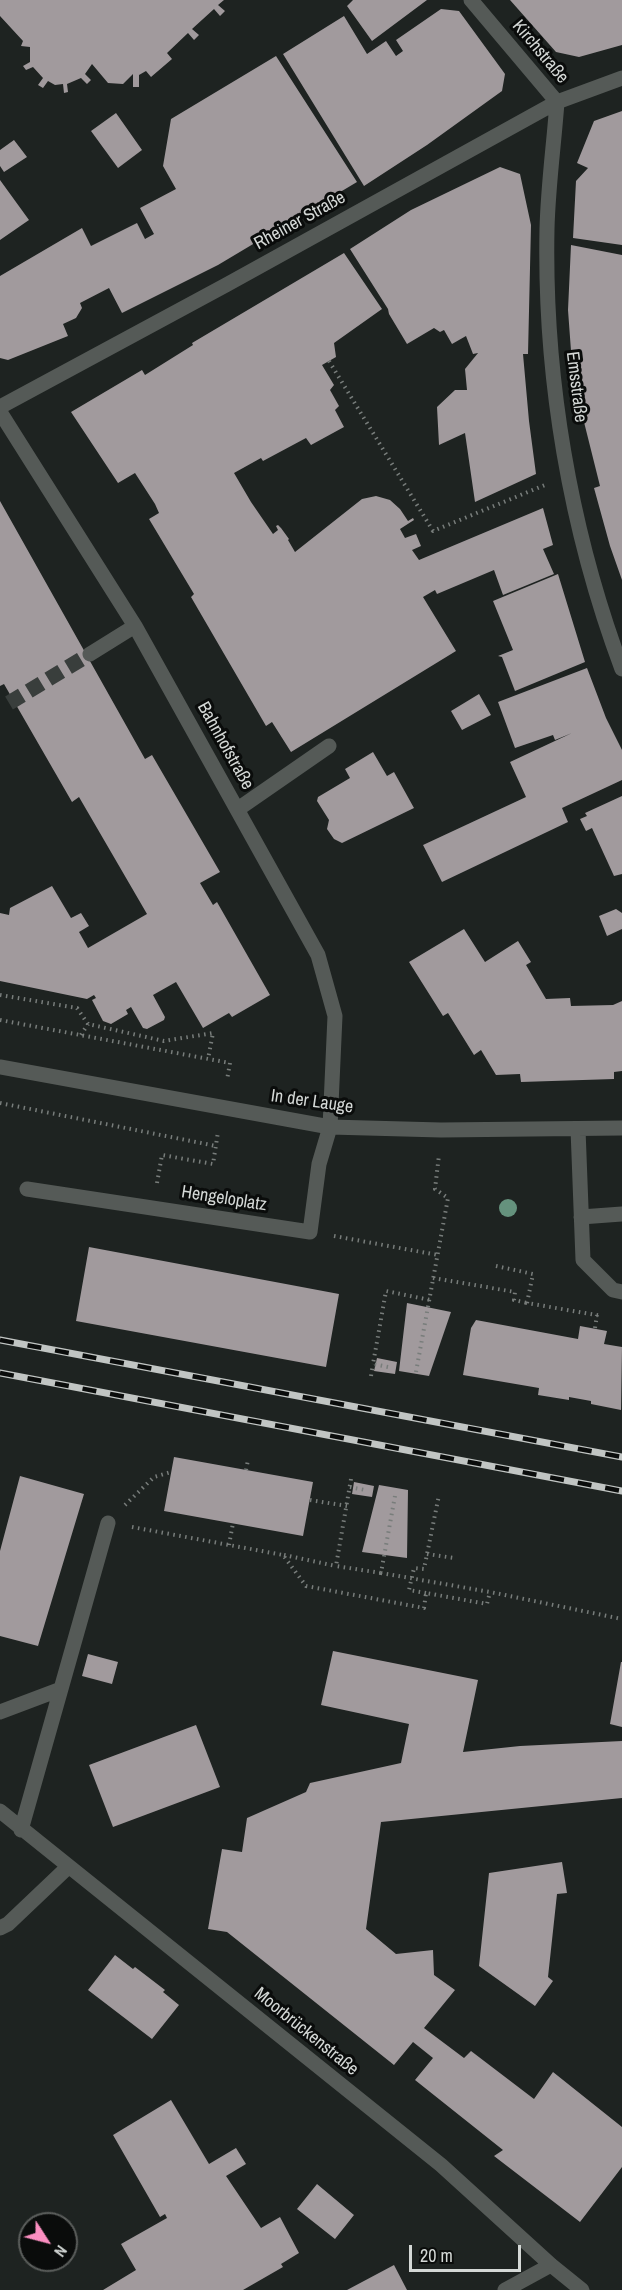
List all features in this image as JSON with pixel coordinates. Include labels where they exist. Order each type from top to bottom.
[{"type":"street","name":"Kirchstraße","points":[[471,0],[557,102]]},
{"type":"street","name":"Rheiner Straße","points":[[0,407],[557,102],[622,78]]},
{"type":"street","name":"Emsstraße","points":[[557,102],[547,229],[551,345],[568,476],[601,613],[622,669]]},
{"type":"street","name":"Bahnhofstraße","points":[[0,412],[135,626],[318,955],[335,1016],[330,1127]]},
{"type":"street","points":[[90,654],[135,626]]},
{"type":"street","points":[[237,808],[328,746]]},
{"type":"street","name":"In der Lauge","points":[[0,1067],[330,1127],[441,1130],[622,1128]]},
{"type":"street","points":[[310,1232],[319,1164],[330,1127]]},
{"type":"street","points":[[578,1129],[583,1260],[613,1290],[622,1292]]},
{"type":"street","name":"Hengeloplatz","points":[[27,1189],[310,1232]]},
{"type":"street","points":[[581,1217],[622,1214]]},
{"type":"street","points":[[21,1830],[108,1523]]},
{"type":"street","points":[[0,1712],[61,1689]]},
{"type":"street","name":"Moorbrückenstraße","points":[[0,1811],[441,2165],[551,2265],[582,2290]]},
{"type":"street","points":[[0,1928],[8,1924],[68,1867]]},
{"type":"street","points":[[505,2290],[551,2265]]},
{"type":"path","points":[[329,361],[433,531],[568,476]]},
{"type":"path","points":[[0,995],[76,1008],[88,1024],[164,1041],[213,1033],[208,1059],[0,1020]]},
{"type":"path","points":[[81,1035],[88,1024]]},
{"type":"path","points":[[0,1103],[216,1146],[213,1164],[162,1155]]},
{"type":"path","points":[[416,1372],[448,1198],[435,1189],[441,1130]]},
{"type":"path","points":[[310,1232],[438,1255]]},
{"type":"path","points":[[496,1266],[533,1274],[527,1303]]},
{"type":"path","points":[[433,1278],[515,1292],[514,1300],[605,1317]]},
{"type":"path","points":[[371,1376],[386,1292],[429,1300]]},
{"type":"path","points":[[595,1328],[597,1315]]},
{"type":"path","points":[[373,1364],[388,1367]]},
{"type":"path","points":[[246,1470],[248,1460]]},
{"type":"path","points":[[108,1523],[154,1477],[171,1472]]},
{"type":"path","points":[[336,1566],[351,1479]]},
{"type":"path","points":[[350,1487],[365,1490]]},
{"type":"path","points":[[439,1495],[424,1569],[414,1568],[409,1590],[488,1604],[490,1592]]},
{"type":"path","points":[[381,1573],[395,1496]]},
{"type":"path","points":[[310,1500],[346,1506]]},
{"type":"path","points":[[108,1523],[490,1592],[622,1619]]},
{"type":"path","points":[[229,1545],[233,1523]]},
{"type":"path","points":[[427,1554],[454,1558]]},
{"type":"path","points":[[283,1555],[306,1586],[424,1608],[426,1593]]},
{"type":"building","points":[[0,0],[224,0],[218,5],[225,11],[220,16],[214,9],[192,29],[199,35],[194,40],[188,33],[167,53],[172,59],[151,77],[146,71],[139,75],[139,87],[133,87],[133,74],[123,84],[108,83],[92,64],[85,74],[91,80],[87,84],[81,78],[67,84],[68,92],[64,93],[63,84],[55,85],[48,81],[43,88],[38,85],[43,78],[33,67],[26,70],[23,66],[30,62],[30,47],[21,46],[23,41],[0,16]]},
{"type":"building","points":[[353,0],[427,0],[372,41],[347,6]]},
{"type":"building","points":[[510,0],[622,0],[622,45],[579,57],[556,52]]},
{"type":"building","points":[[441,9],[459,11],[505,74],[502,91],[427,145],[364,186],[283,54],[344,16],[367,54],[386,41],[396,56],[403,51],[396,40]]},
{"type":"building","points":[[276,56],[357,182],[218,265],[122,313],[109,288],[80,303],[82,308],[76,318],[63,324],[68,336],[8,360],[0,358],[0,276],[82,228],[91,246],[137,223],[145,239],[154,234],[140,208],[176,189],[163,166],[171,119]]},
{"type":"building","points":[[622,111],[622,245],[573,238],[576,181],[588,168],[577,163],[594,121]]},
{"type":"building","points":[[116,113],[142,150],[118,168],[91,131]]},
{"type":"building","points":[[14,140],[27,157],[4,172],[0,166],[0,150]]},
{"type":"building","points":[[500,167],[520,174],[531,225],[528,354],[523,354],[536,474],[475,502],[465,433],[439,445],[437,407],[455,390],[467,390],[465,369],[478,353],[473,354],[466,336],[452,344],[444,330],[440,332],[434,328],[407,344],[350,249],[411,210]]},
{"type":"building","points":[[0,180],[29,220],[0,240]]},
{"type":"building","points":[[571,245],[622,255],[622,580],[594,488],[600,486],[573,378],[568,310]]},
{"type":"building","points":[[344,253],[382,309],[334,343],[336,357],[322,365],[334,385],[330,390],[339,406],[335,410],[344,427],[311,445],[306,438],[263,461],[261,458],[234,473],[251,502],[273,534],[278,530],[276,526],[281,528],[295,552],[362,499],[376,496],[390,500],[408,521],[413,518],[414,520],[400,529],[405,538],[416,534],[421,546],[412,550],[419,560],[543,508],[553,545],[543,549],[554,574],[503,595],[494,570],[437,594],[435,590],[423,597],[456,651],[291,752],[272,722],[266,726],[191,597],[194,594],[149,519],[159,513],[135,473],[118,483],[71,412],[142,370],[145,375],[193,345],[192,343]]},
{"type":"building","points":[[0,501],[145,759],[152,755],[220,872],[200,883],[213,905],[217,902],[270,995],[232,1017],[229,1013],[203,1028],[176,982],[153,995],[165,1017],[164,1020],[147,1029],[143,1028],[131,1007],[126,1010],[128,1014],[111,1024],[103,1021],[92,1000],[96,998],[94,995],[87,999],[0,981],[0,913],[9,915],[10,908],[52,886],[71,918],[81,913],[89,926],[79,932],[88,948],[147,914],[79,797],[72,802],[4,684],[0,686]]},
{"type":"building","points":[[558,574],[585,662],[515,691],[502,657],[498,656],[513,650],[493,601]]},
{"type":"building","points":[[587,668],[606,718],[622,750],[622,780],[562,808],[568,822],[442,882],[423,845],[526,797],[510,762],[572,733],[555,740],[553,735],[515,748],[498,702]]},
{"type":"building","points":[[479,694],[491,715],[462,730],[451,711]]},
{"type":"building","points":[[373,752],[387,776],[394,772],[414,808],[342,843],[334,839],[327,829],[329,820],[317,801],[318,797],[350,778],[345,769]]},
{"type":"building","points":[[622,796],[622,874],[614,876],[592,828],[586,831],[580,819],[587,816],[585,813]]},
{"type":"building","points":[[616,909],[622,913],[622,929],[607,936],[599,916]]},
{"type":"building","points":[[464,929],[485,962],[518,941],[531,962],[526,965],[546,999],[570,998],[571,1006],[613,1005],[622,1001],[622,1071],[614,1072],[614,1079],[521,1082],[520,1074],[496,1075],[481,1050],[474,1055],[448,1013],[443,1016],[409,962]]},
{"type":"building","points":[[89,1247],[339,1294],[326,1367],[76,1321]]},
{"type":"building","points":[[407,1303],[451,1312],[429,1376],[399,1371]]},
{"type":"building","points":[[476,1320],[578,1339],[580,1326],[607,1331],[604,1344],[622,1347],[621,1410],[569,1397],[569,1400],[538,1395],[539,1388],[463,1375],[471,1328]]},
{"type":"building","points":[[377,1358],[397,1362],[395,1374],[374,1371]]},
{"type":"building","points":[[174,1457],[313,1482],[303,1536],[164,1511]]},
{"type":"building","points":[[20,1476],[84,1494],[38,1646],[0,1636],[0,1551]]},
{"type":"building","points":[[354,1482],[374,1486],[372,1497],[352,1494]]},
{"type":"building","points":[[379,1485],[408,1490],[407,1558],[362,1552]]},
{"type":"building","points":[[333,1651],[478,1680],[463,1752],[520,1746],[622,1741],[622,1798],[381,1822],[366,1929],[396,1954],[433,1950],[434,1975],[455,1990],[424,2028],[464,2058],[471,2051],[534,2099],[553,2072],[622,2127],[622,2167],[580,2222],[494,2156],[503,2150],[415,2080],[433,2058],[413,2042],[394,2065],[227,1932],[208,1929],[222,1849],[242,1852],[247,1818],[306,1792],[310,1783],[401,1763],[409,1724],[321,1705]]},
{"type":"building","points":[[88,1654],[118,1662],[112,1684],[82,1676]]},
{"type":"building","points":[[622,1662],[622,1727],[610,1724]]},
{"type":"building","points":[[196,1725],[220,1787],[113,1827],[89,1765]]},
{"type":"building","points":[[562,1862],[567,1893],[557,1894],[548,1977],[553,1981],[535,2006],[479,1966],[489,1873]]},
{"type":"building","points":[[115,1955],[165,1990],[163,1992],[179,2005],[152,2039],[88,1990]]},
{"type":"building","points":[[171,2100],[209,2164],[236,2148],[246,2164],[226,2176],[261,2228],[280,2217],[299,2253],[281,2264],[283,2267],[243,2290],[103,2290],[136,2270],[121,2244],[167,2218],[165,2214],[160,2217],[113,2135]]},
{"type":"building","points":[[317,2184],[354,2215],[335,2239],[297,2209]]},
{"type":"building","points":[[394,2265],[407,2290],[347,2290]]},
{"type":"tunnel","points":[[9,703],[90,654]]},
{"type":"railway","points":[[0,1340],[622,1457]]},
{"type":"railway","points":[[0,1373],[622,1491]]}]
